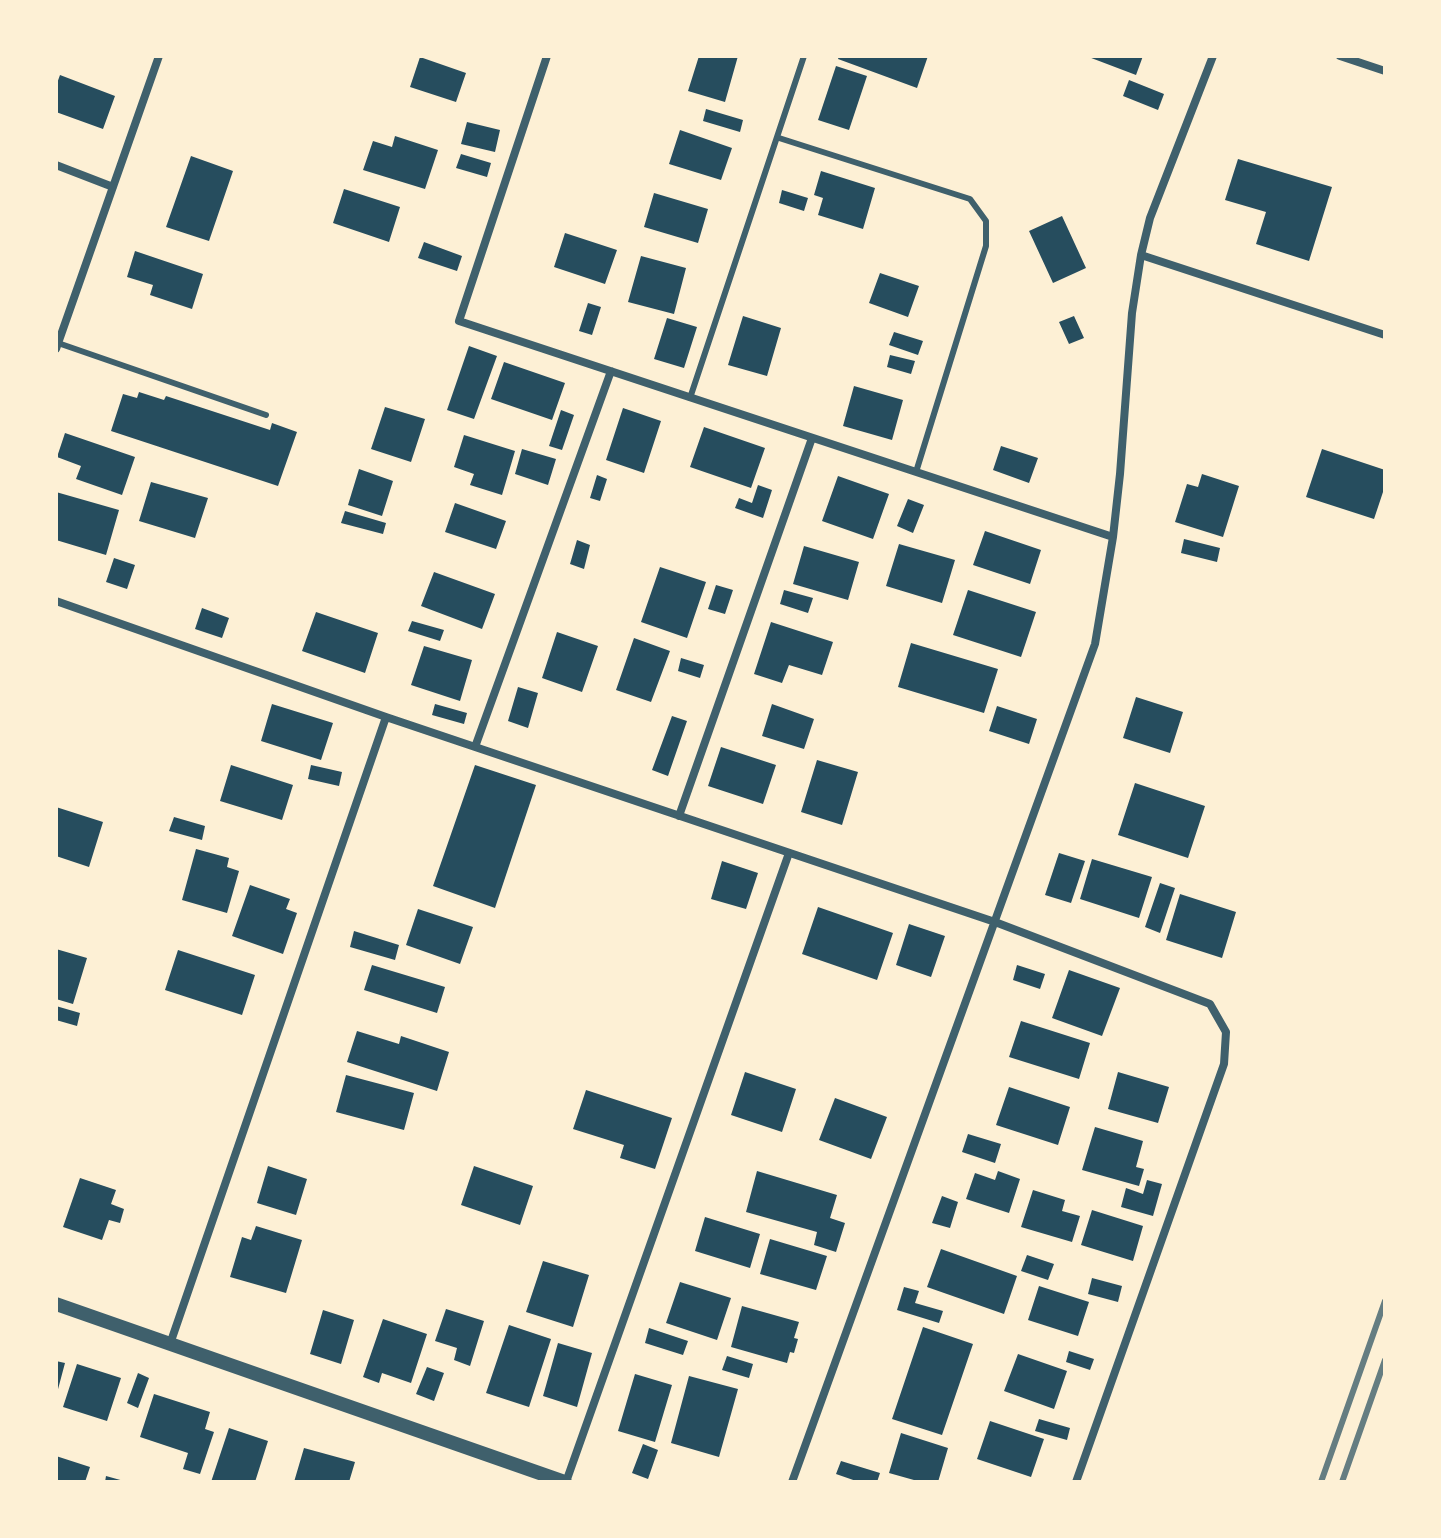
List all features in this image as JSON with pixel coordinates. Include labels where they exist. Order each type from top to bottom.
[{"type":"street","points":[[57,346],[159,56]]},
{"type":"street","points":[[547,56],[459,321],[1113,537]]},
{"type":"street","points":[[792,1482],[1095,644],[1113,537],[1132,313],[1141,255],[1150,218],[1213,56]]},
{"type":"street","points":[[1340,56],[1385,71]]},
{"type":"street","points":[[56,165],[113,187]]},
{"type":"street","points":[[1141,255],[1385,335]]},
{"type":"street","points":[[475,747],[611,371]]},
{"type":"street","points":[[679,816],[812,438]]},
{"type":"street","points":[[56,601],[386,717],[995,922],[1210,1004],[1226,1032],[1224,1064],[1076,1482]]},
{"type":"street","points":[[169,1345],[386,717]]},
{"type":"street","points":[[56,1304],[566,1482],[789,853]]},
{"type":"lane","points":[[690,398],[804,56]]},
{"type":"lane","points":[[779,138],[970,199],[986,221],[986,246],[916,472]]},
{"type":"lane","points":[[57,346],[266,415]]},
{"type":"building","points":[[699,56],[738,56],[725,102],[688,91]]},
{"type":"building","points":[[839,56],[928,56],[917,88],[838,59]]},
{"type":"building","points":[[1086,56],[1143,56],[1136,75]]},
{"type":"building","points":[[420,57],[466,73],[456,102],[410,87]]},
{"type":"building","points":[[836,66],[867,76],[849,130],[818,120]]},
{"type":"building","points":[[60,75],[115,96],[103,129],[56,112],[56,86]]},
{"type":"building","points":[[1129,80],[1164,94],[1158,110],[1123,96]]},
{"type":"building","points":[[706,109],[743,120],[740,132],[703,121]]},
{"type":"building","points":[[467,122],[500,130],[495,152],[461,144]]},
{"type":"building","points":[[680,130],[732,148],[721,180],[669,164]]},
{"type":"building","points":[[395,136],[438,150],[425,189],[363,170],[373,141],[392,147]]},
{"type":"building","points":[[461,154],[491,163],[487,177],[456,168]]},
{"type":"building","points":[[191,156],[233,171],[209,241],[166,227]]},
{"type":"building","points":[[1238,159],[1332,187],[1309,261],[1256,244],[1266,212],[1225,200]]},
{"type":"building","points":[[821,171],[875,188],[863,229],[818,215],[823,198],[814,195]]},
{"type":"building","points":[[344,189],[400,207],[389,242],[333,223]]},
{"type":"building","points":[[782,190],[808,198],[804,211],[779,203]]},
{"type":"building","points":[[654,193],[708,209],[698,243],[644,227]]},
{"type":"building","points":[[1062,216],[1086,268],[1053,283],[1029,231]]},
{"type":"building","points":[[565,233],[617,250],[605,284],[554,267]]},
{"type":"building","points":[[424,242],[462,256],[457,271],[418,258]]},
{"type":"building","points":[[135,251],[203,274],[192,309],[150,295],[153,285],[127,277]]},
{"type":"building","points":[[641,256],[686,268],[674,314],[628,302]]},
{"type":"building","points":[[880,273],[919,286],[908,317],[869,303]]},
{"type":"building","points":[[588,303],[601,307],[592,335],[579,331]]},
{"type":"building","points":[[743,316],[781,328],[767,376],[728,365]]},
{"type":"building","points":[[1074,316],[1084,338],[1069,344],[1059,322]]},
{"type":"building","points":[[667,318],[697,327],[684,368],[654,359]]},
{"type":"building","points":[[894,332],[923,341],[918,355],[889,345]]},
{"type":"building","points":[[469,346],[497,356],[474,419],[447,410]]},
{"type":"building","points":[[890,355],[915,361],[911,374],[887,367]]},
{"type":"building","points":[[504,362],[565,383],[552,420],[491,399]]},
{"type":"building","points":[[854,386],[903,400],[892,440],[843,426]]},
{"type":"building","points":[[139,392],[164,400],[166,396],[270,430],[272,423],[297,432],[278,486],[111,431],[123,394],[137,398]]},
{"type":"building","points":[[385,407],[425,419],[411,462],[371,449]]},
{"type":"building","points":[[623,408],[661,421],[644,473],[606,460]]},
{"type":"building","points":[[561,410],[574,415],[562,450],[549,446]]},
{"type":"building","points":[[704,427],[765,448],[751,488],[690,467]]},
{"type":"building","points":[[65,433],[135,457],[122,495],[76,479],[81,466],[57,457]]},
{"type":"building","points":[[464,435],[515,451],[502,495],[470,485],[474,474],[454,467]]},
{"type":"building","points":[[1001,446],[1038,458],[1029,483],[993,470]]},
{"type":"building","points":[[522,449],[556,459],[548,485],[515,474]]},
{"type":"building","points":[[1322,449],[1385,470],[1385,486],[1374,519],[1306,497]]},
{"type":"building","points":[[359,469],[393,481],[382,516],[348,505]]},
{"type":"building","points":[[1202,474],[1239,486],[1223,537],[1175,522],[1187,484],[1198,487]]},
{"type":"building","points":[[597,475],[607,479],[600,501],[590,498]]},
{"type":"building","points":[[838,476],[889,494],[873,539],[822,521]]},
{"type":"building","points":[[151,482],[208,498],[195,538],[139,521]]},
{"type":"building","points":[[758,485],[772,490],[763,518],[735,508],[739,498],[752,503]]},
{"type":"building","points":[[56,492],[119,510],[106,555],[56,540]]},
{"type":"building","points":[[908,499],[924,505],[913,533],[897,526]]},
{"type":"building","points":[[455,503],[506,521],[496,549],[445,532]]},
{"type":"building","points":[[345,511],[386,523],[383,534],[341,523]]},
{"type":"building","points":[[985,531],[1041,550],[1030,584],[973,565]]},
{"type":"building","points":[[1184,539],[1220,548],[1217,562],[1181,553]]},
{"type":"building","points":[[577,540],[590,545],[584,569],[570,564]]},
{"type":"building","points":[[899,544],[955,560],[942,603],[886,586]]},
{"type":"building","points":[[804,546],[859,562],[848,600],[793,584]]},
{"type":"building","points":[[114,558],[135,565],[127,589],[106,582]]},
{"type":"building","points":[[660,567],[706,582],[687,638],[641,622]]},
{"type":"building","points":[[434,572],[495,594],[482,629],[421,606]]},
{"type":"building","points":[[716,585],[733,590],[725,614],[708,609]]},
{"type":"building","points":[[784,590],[813,598],[808,613],[780,604]]},
{"type":"building","points":[[968,590],[1036,612],[1021,657],[953,635]]},
{"type":"building","points":[[202,608],[229,618],[222,638],[195,629]]},
{"type":"building","points":[[316,612],[378,633],[365,673],[302,651]]},
{"type":"building","points":[[412,621],[444,630],[440,641],[408,631]]},
{"type":"building","points":[[771,622],[833,642],[822,675],[789,665],[782,683],[754,674]]},
{"type":"building","points":[[557,632],[598,646],[582,692],[542,678]]},
{"type":"building","points":[[634,638],[670,651],[651,702],[616,690]]},
{"type":"building","points":[[911,643],[998,669],[984,713],[898,687]]},
{"type":"building","points":[[424,646],[472,660],[460,701],[411,685]]},
{"type":"building","points":[[681,658],[704,665],[700,678],[678,671]]},
{"type":"building","points":[[518,687],[538,693],[528,728],[508,721]]},
{"type":"building","points":[[1136,697],[1183,712],[1170,753],[1123,738]]},
{"type":"building","points":[[272,704],[333,723],[321,760],[261,741]]},
{"type":"building","points":[[435,704],[467,713],[464,724],[432,715]]},
{"type":"building","points":[[772,704],[814,719],[804,749],[762,736]]},
{"type":"building","points":[[997,706],[1037,719],[1029,744],[989,731]]},
{"type":"building","points":[[672,716],[687,721],[668,776],[652,770]]},
{"type":"building","points":[[721,747],[776,765],[763,804],[708,786]]},
{"type":"building","points":[[817,760],[858,772],[842,825],[801,812]]},
{"type":"building","points":[[231,765],[293,785],[282,820],[220,801]]},
{"type":"building","points":[[311,765],[342,772],[339,786],[308,779]]},
{"type":"building","points":[[475,765],[536,785],[495,908],[433,886]]},
{"type":"building","points":[[1135,783],[1205,806],[1188,858],[1118,835]]},
{"type":"building","points":[[56,807],[103,822],[89,867],[56,856]]},
{"type":"building","points":[[174,817],[205,826],[202,840],[169,831]]},
{"type":"building","points":[[196,849],[229,858],[227,867],[239,871],[227,913],[182,900]]},
{"type":"building","points":[[1059,853],[1085,861],[1071,903],[1045,895]]},
{"type":"building","points":[[1092,859],[1152,877],[1139,918],[1080,899]]},
{"type":"building","points":[[722,861],[758,873],[746,909],[711,899]]},
{"type":"building","points":[[1160,883],[1175,888],[1160,933],[1145,927]]},
{"type":"building","points":[[250,885],[290,899],[286,909],[297,913],[283,954],[232,936]]},
{"type":"building","points":[[1180,894],[1236,912],[1222,958],[1166,940]]},
{"type":"building","points":[[818,907],[893,933],[877,980],[802,954]]},
{"type":"building","points":[[418,909],[473,927],[460,964],[406,945]]},
{"type":"building","points":[[909,924],[945,936],[931,977],[896,965]]},
{"type":"building","points":[[354,931],[399,945],[395,960],[350,947]]},
{"type":"building","points":[[56,949],[87,958],[73,1004],[56,999]]},
{"type":"building","points":[[178,950],[255,975],[242,1015],[165,990]]},
{"type":"building","points":[[372,965],[445,987],[437,1013],[364,990]]},
{"type":"building","points":[[1017,965],[1045,974],[1040,989],[1013,980]]},
{"type":"building","points":[[1069,970],[1120,988],[1102,1036],[1052,1018]]},
{"type":"building","points":[[56,1006],[80,1013],[77,1026],[56,1020]]},
{"type":"building","points":[[1021,1021],[1090,1043],[1079,1079],[1009,1057]]},
{"type":"building","points":[[357,1031],[399,1044],[401,1036],[449,1052],[437,1091],[347,1062]]},
{"type":"building","points":[[745,1072],[796,1089],[782,1132],[731,1115]]},
{"type":"building","points":[[1118,1072],[1169,1087],[1158,1123],[1108,1109]]},
{"type":"building","points":[[346,1075],[414,1093],[404,1130],[336,1112]]},
{"type":"building","points":[[1009,1087],[1070,1107],[1058,1145],[996,1125]]},
{"type":"building","points":[[586,1090],[672,1118],[655,1169],[620,1158],[624,1145],[573,1129]]},
{"type":"building","points":[[835,1098],[887,1117],[871,1159],[819,1140]]},
{"type":"building","points":[[1095,1127],[1143,1141],[1136,1167],[1144,1169],[1139,1186],[1082,1170]]},
{"type":"building","points":[[968,1134],[1001,1144],[995,1163],[962,1152]]},
{"type":"building","points":[[268,1166],[307,1179],[296,1215],[257,1203]]},
{"type":"building","points":[[474,1166],[533,1186],[520,1225],[461,1205]]},
{"type":"building","points":[[757,1171],[837,1195],[830,1218],[845,1223],[836,1252],[814,1245],[817,1232],[746,1212]]},
{"type":"building","points":[[998,1171],[1020,1179],[1009,1213],[966,1199],[975,1173],[995,1180]]},
{"type":"building","points":[[80,1178],[116,1190],[111,1204],[124,1209],[120,1223],[109,1220],[102,1240],[63,1227]]},
{"type":"building","points":[[1147,1180],[1162,1184],[1153,1216],[1121,1207],[1126,1188],[1143,1194]]},
{"type":"building","points":[[1033,1190],[1065,1200],[1062,1211],[1080,1216],[1072,1242],[1021,1227]]},
{"type":"building","points":[[942,1196],[958,1202],[950,1228],[932,1223]]},
{"type":"building","points":[[1092,1210],[1143,1226],[1133,1261],[1081,1245]]},
{"type":"building","points":[[705,1217],[760,1234],[750,1268],[695,1251]]},
{"type":"building","points":[[256,1226],[302,1240],[286,1293],[230,1277],[242,1237],[251,1240]]},
{"type":"building","points":[[770,1239],[827,1256],[816,1290],[760,1274]]},
{"type":"building","points":[[941,1249],[1017,1276],[1004,1314],[927,1287]]},
{"type":"building","points":[[1027,1255],[1054,1264],[1048,1280],[1021,1271]]},
{"type":"building","points":[[543,1261],[589,1275],[573,1327],[526,1312]]},
{"type":"building","points":[[1092,1278],[1122,1286],[1118,1302],[1088,1294]]},
{"type":"building","points":[[680,1282],[731,1298],[717,1340],[666,1323]]},
{"type":"building","points":[[1039,1286],[1089,1302],[1078,1336],[1028,1320]]},
{"type":"building","points":[[904,1287],[919,1291],[915,1303],[943,1311],[939,1323],[897,1310]]},
{"type":"building","points":[[742,1306],[799,1322],[794,1353],[790,1352],[787,1363],[731,1347]]},
{"type":"building","points":[[446,1309],[484,1321],[470,1366],[454,1360],[457,1348],[435,1341]]},
{"type":"building","points":[[323,1310],[354,1320],[341,1364],[310,1354]]},
{"type":"building","points":[[383,1319],[427,1334],[411,1383],[382,1373],[379,1383],[363,1377]]},
{"type":"building","points":[[509,1325],[551,1339],[529,1407],[486,1393]]},
{"type":"building","points":[[923,1327],[973,1344],[942,1435],[892,1419]]},
{"type":"building","points":[[649,1328],[688,1341],[683,1355],[645,1343]]},
{"type":"building","points":[[558,1343],[592,1353],[577,1407],[543,1396]]},
{"type":"building","points":[[1069,1351],[1094,1359],[1090,1370],[1066,1362]]},
{"type":"building","points":[[1018,1354],[1067,1371],[1054,1409],[1004,1391]]},
{"type":"building","points":[[727,1356],[753,1364],[749,1378],[722,1370]]},
{"type":"building","points":[[56,1361],[65,1363],[57,1393],[56,1393]]},
{"type":"building","points":[[77,1364],[121,1378],[107,1421],[63,1407]]},
{"type":"building","points":[[427,1367],[444,1373],[434,1401],[416,1394]]},
{"type":"building","points":[[138,1373],[149,1378],[138,1408],[127,1403]]},
{"type":"building","points":[[635,1374],[672,1385],[655,1442],[618,1431]]},
{"type":"building","points":[[689,1376],[738,1389],[719,1457],[671,1443]]},
{"type":"building","points":[[154,1394],[210,1412],[205,1429],[214,1432],[200,1474],[183,1469],[188,1453],[140,1437]]},
{"type":"building","points":[[1039,1419],[1070,1428],[1067,1440],[1035,1431]]},
{"type":"building","points":[[990,1421],[1044,1439],[1031,1477],[977,1459]]},
{"type":"building","points":[[229,1428],[268,1441],[255,1482],[211,1482]]},
{"type":"building","points":[[901,1433],[948,1448],[938,1482],[921,1482],[889,1473]]},
{"type":"building","points":[[643,1444],[658,1450],[648,1479],[632,1473]]},
{"type":"building","points":[[304,1448],[355,1462],[349,1482],[294,1482]]},
{"type":"building","points":[[56,1456],[90,1467],[85,1482],[56,1482]]},
{"type":"building","points":[[841,1461],[880,1473],[877,1482],[859,1482],[836,1474]]},
{"type":"building","points":[[106,1476],[124,1481],[124,1482],[105,1482]]},
{"type":"railway","points":[[1321,1482],[1385,1301]]},
{"type":"railway","points":[[1342,1482],[1385,1360]]}]
